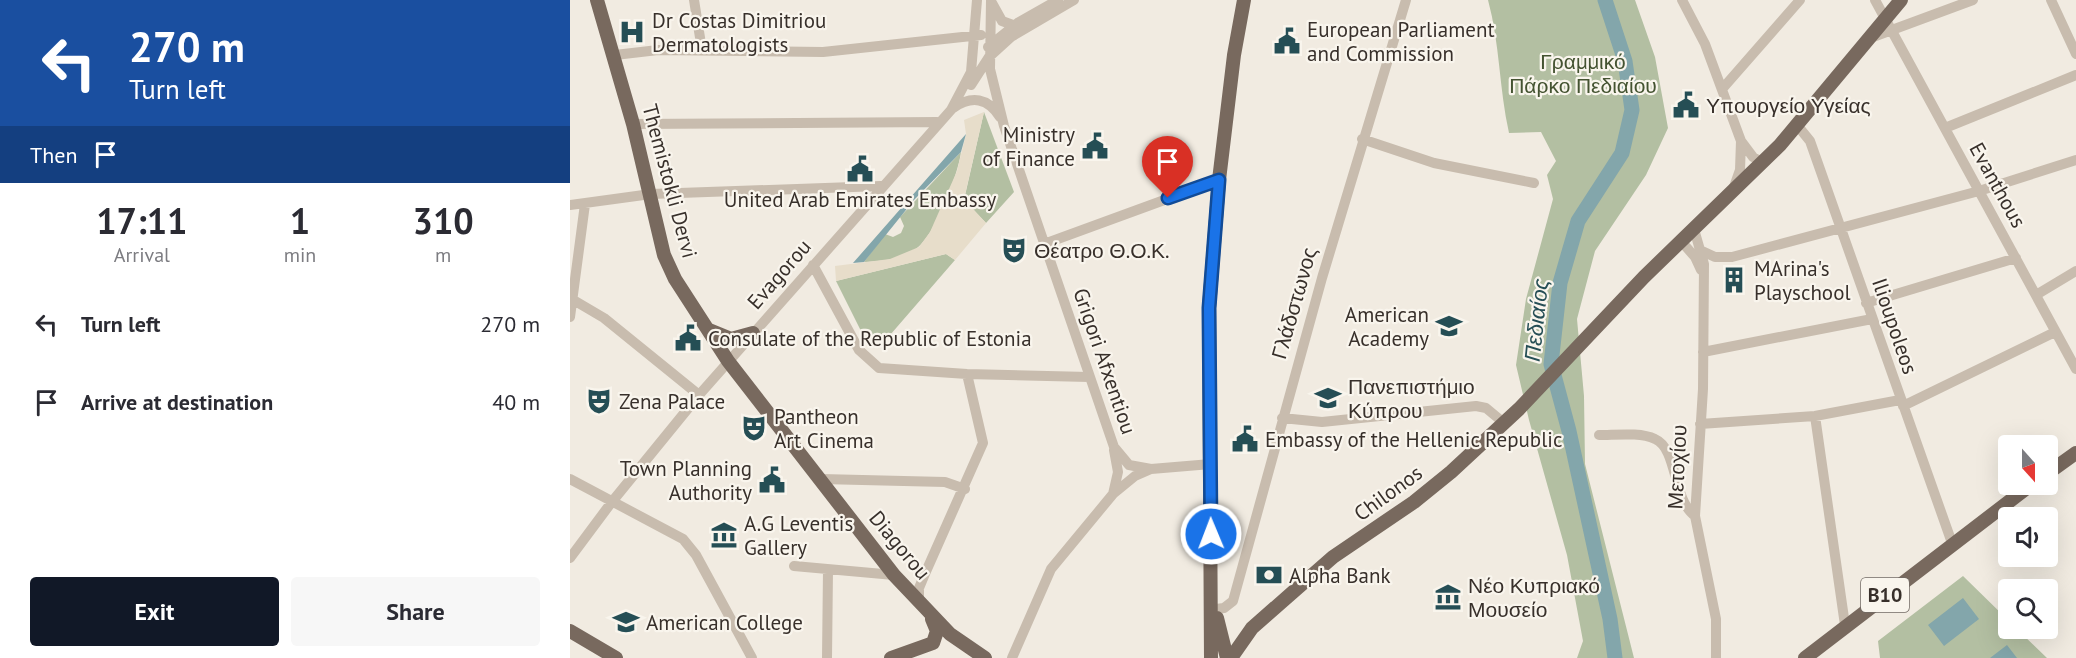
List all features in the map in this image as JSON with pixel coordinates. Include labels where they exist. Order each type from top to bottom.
[{"type":"main road","name":"Themistokli Dervi","points":[[597,0],[615,55],[669,266],[728,361]]},
{"type":"main road","points":[[1234,55],[1232,34],[1236,0]]},
{"type":"main road","points":[[1211,658],[1209,308],[1219,180],[1234,55],[1244,0]]},
{"type":"main road","points":[[1694,229],[1762,163],[1873,37],[1888,26],[1901,0]]},
{"type":"main road","name":"Chilonos","points":[[1225,656],[1248,630],[1333,557],[1414,502],[1451,472],[1519,409],[1694,229]]},
{"type":"main road","points":[[707,329],[731,339],[753,333]]},
{"type":"main road","name":"Diagorou","points":[[728,361],[897,578],[950,634],[985,658]]},
{"type":"main road","points":[[2058,466],[2076,453]]},
{"type":"main road","name":"B10","points":[[1805,658],[2017,495]]},
{"type":"main road","points":[[1211,575],[1225,656]]},
{"type":"main road","points":[[1216,609],[1229,631],[1248,630]]},
{"type":"main road","points":[[891,658],[923,648],[936,640],[937,631],[931,614]]},
{"type":"main road","points":[[570,632],[616,658]]},
{"type":"street","points":[[694,0],[702,50]]},
{"type":"street","name":"Evagorou","points":[[570,558],[611,503],[699,395],[953,105],[971,72],[976,36],[977,0]]},
{"type":"street","points":[[971,72],[1013,26],[1058,0]]},
{"type":"street","points":[[953,105],[970,87],[989,51],[1074,0]]},
{"type":"street","name":"Γλάδστωνος","points":[[1216,609],[1224,608],[1233,601],[1282,418],[1362,139],[1406,0]]},
{"type":"street","points":[[1723,88],[1800,0]]},
{"type":"street","name":"Evanthous","points":[[1875,0],[2076,369]]},
{"type":"street","points":[[1888,26],[1973,0]]},
{"type":"street","points":[[2051,0],[2076,54]]},
{"type":"street","points":[[1688,2],[1723,88],[1740,141],[1739,173],[1731,194]]},
{"type":"street","points":[[615,55],[658,50],[824,52],[976,36],[985,30],[991,4]]},
{"type":"street","points":[[991,4],[999,18],[1013,26]]},
{"type":"street","name":"Grigori Afxentiou","points":[[991,4],[989,51],[992,80],[1004,126],[1089,377],[1114,447],[1129,465],[1151,469]]},
{"type":"street","points":[[1945,128],[2076,75]]},
{"type":"street","points":[[953,105],[981,99],[995,110],[1004,126]]},
{"type":"street","points":[[633,124],[937,122]]},
{"type":"street","name":"Ilioupoleos","points":[[1797,125],[1810,141],[1952,543]]},
{"type":"street","points":[[1362,139],[1434,163],[1534,183]]},
{"type":"street","points":[[1740,141],[1753,157],[1762,163]]},
{"type":"street","points":[[1702,251],[1715,257],[1732,257],[1979,191],[2076,160]]},
{"type":"street","points":[[1044,244],[1219,180]]},
{"type":"street","points":[[570,205],[651,194],[881,186]]},
{"type":"street","points":[[570,317],[585,204]]},
{"type":"street","name":"Μετοχίου","points":[[1694,229],[1702,251],[1703,276],[1703,352],[1695,516],[1716,619],[1716,658]]},
{"type":"street","name":"Μετοχίου","points":[[1681,241],[1695,257],[1703,276]]},
{"type":"street","points":[[1866,303],[2016,258]]},
{"type":"street","points":[[813,266],[859,350],[870,362],[884,369],[1089,377]]},
{"type":"street","points":[[2036,295],[2076,272]]},
{"type":"street","points":[[571,298],[604,318],[699,395]]},
{"type":"street","points":[[1703,352],[1872,319]]},
{"type":"street","points":[[1700,424],[1815,416],[1901,403],[2055,332]]},
{"type":"street","points":[[919,600],[919,588],[983,443],[967,374]]},
{"type":"street","points":[[1282,418],[1322,422],[1476,406],[1486,408],[1504,423]]},
{"type":"street","points":[[1815,416],[1845,625]]},
{"type":"street","points":[[1599,435],[1649,437],[1659,442],[1667,451],[1682,501],[1695,516]]},
{"type":"street","points":[[1113,494],[1118,472],[1114,447]]},
{"type":"street","points":[[1012,658],[1051,569],[1113,494],[1135,476],[1151,469],[1210,464]]},
{"type":"street","points":[[570,479],[611,503],[670,531],[688,544],[753,658]]},
{"type":"street","points":[[821,479],[945,482],[964,489]]},
{"type":"street","points":[[794,566],[897,578],[924,576]]},
{"type":"street","points":[[827,658],[828,570]]},
{"type":"green space","name":"Γραμμικό Πάρκο Πεδιαίου","points":[[1488,0],[1635,0],[1655,57],[1668,128],[1646,175],[1595,251],[1577,319],[1584,396],[1585,464],[1634,658],[1577,658],[1583,641],[1567,555],[1516,365],[1526,299],[1553,199],[1547,175],[1556,161],[1541,132],[1509,133]]},
{"type":"green space","points":[[984,112],[1014,192],[986,223],[964,200]]},
{"type":"green space","points":[[961,152],[945,204],[924,241],[911,252],[898,257],[864,262],[885,234],[893,237],[901,233],[904,226],[900,217]]},
{"type":"green space","points":[[946,254],[955,260],[884,342],[879,345],[866,341],[836,281]]},
{"type":"green space","points":[[1963,576],[1998,610],[1998,639],[2027,639],[2047,658],[1880,658],[1878,641]]},
{"type":"shaded area","points":[[984,112],[964,199],[986,223],[955,260],[946,254],[836,281],[835,266],[890,259],[919,247],[930,232],[957,171],[966,134],[964,120]]},
{"type":"water","points":[[966,134],[961,152],[914,200],[864,262],[853,263]]},
{"type":"water","points":[[1963,598],[1979,619],[1944,646],[1928,625]]},
{"type":"water","points":[[2007,645],[2017,658],[1990,658]]},
{"type":"waterway","name":"Πεδιαίος","points":[[1605,0],[1625,61],[1632,110],[1622,153],[1578,221],[1560,283],[1551,364],[1569,431],[1610,619],[1615,658]]},
{"type":"place","name":"Dr Costas Dimitriou Dermatologists","points":[[632,32]]},
{"type":"place","name":"European Parliament and Commission","points":[[1287,41]]},
{"type":"place","name":"Υπουργείο Υγείας","points":[[1686,105]]},
{"type":"place","name":"Ministry of Finance","points":[[1095,146]]},
{"type":"place","name":"United Arab Emirates Embassy","points":[[860,169]]},
{"type":"place","name":"Θέατρο Θ.Ο.Κ.","points":[[1014,250]]},
{"type":"place","name":"MArina's Playschool","points":[[1734,280]]},
{"type":"place","name":"American Academy","points":[[1449,326]]},
{"type":"place","name":"Consulate of the Republic of Estonia","points":[[688,338]]},
{"type":"place","name":"Πανεπιστήμιο Κύπρου","points":[[1328,398]]},
{"type":"place","name":"Zena Palace","points":[[599,401]]},
{"type":"place","name":"Pantheon Art Cinema","points":[[754,428]]},
{"type":"place","name":"Embassy of the Hellenic Republic","points":[[1245,439]]},
{"type":"place","name":"Town Planning Authority","points":[[772,480]]},
{"type":"place","name":"A.G Leventis Gallery","points":[[724,535]]},
{"type":"place","name":"Alpha Bank","points":[[1269,575]]},
{"type":"place","name":"Νέο Κυπριακό Μουσείο","points":[[1448,597]]},
{"type":"place","name":"American College","points":[[626,622]]},
{"type":"route","points":[[1168,198],[1219,180],[1209,308],[1211,534]]}]
